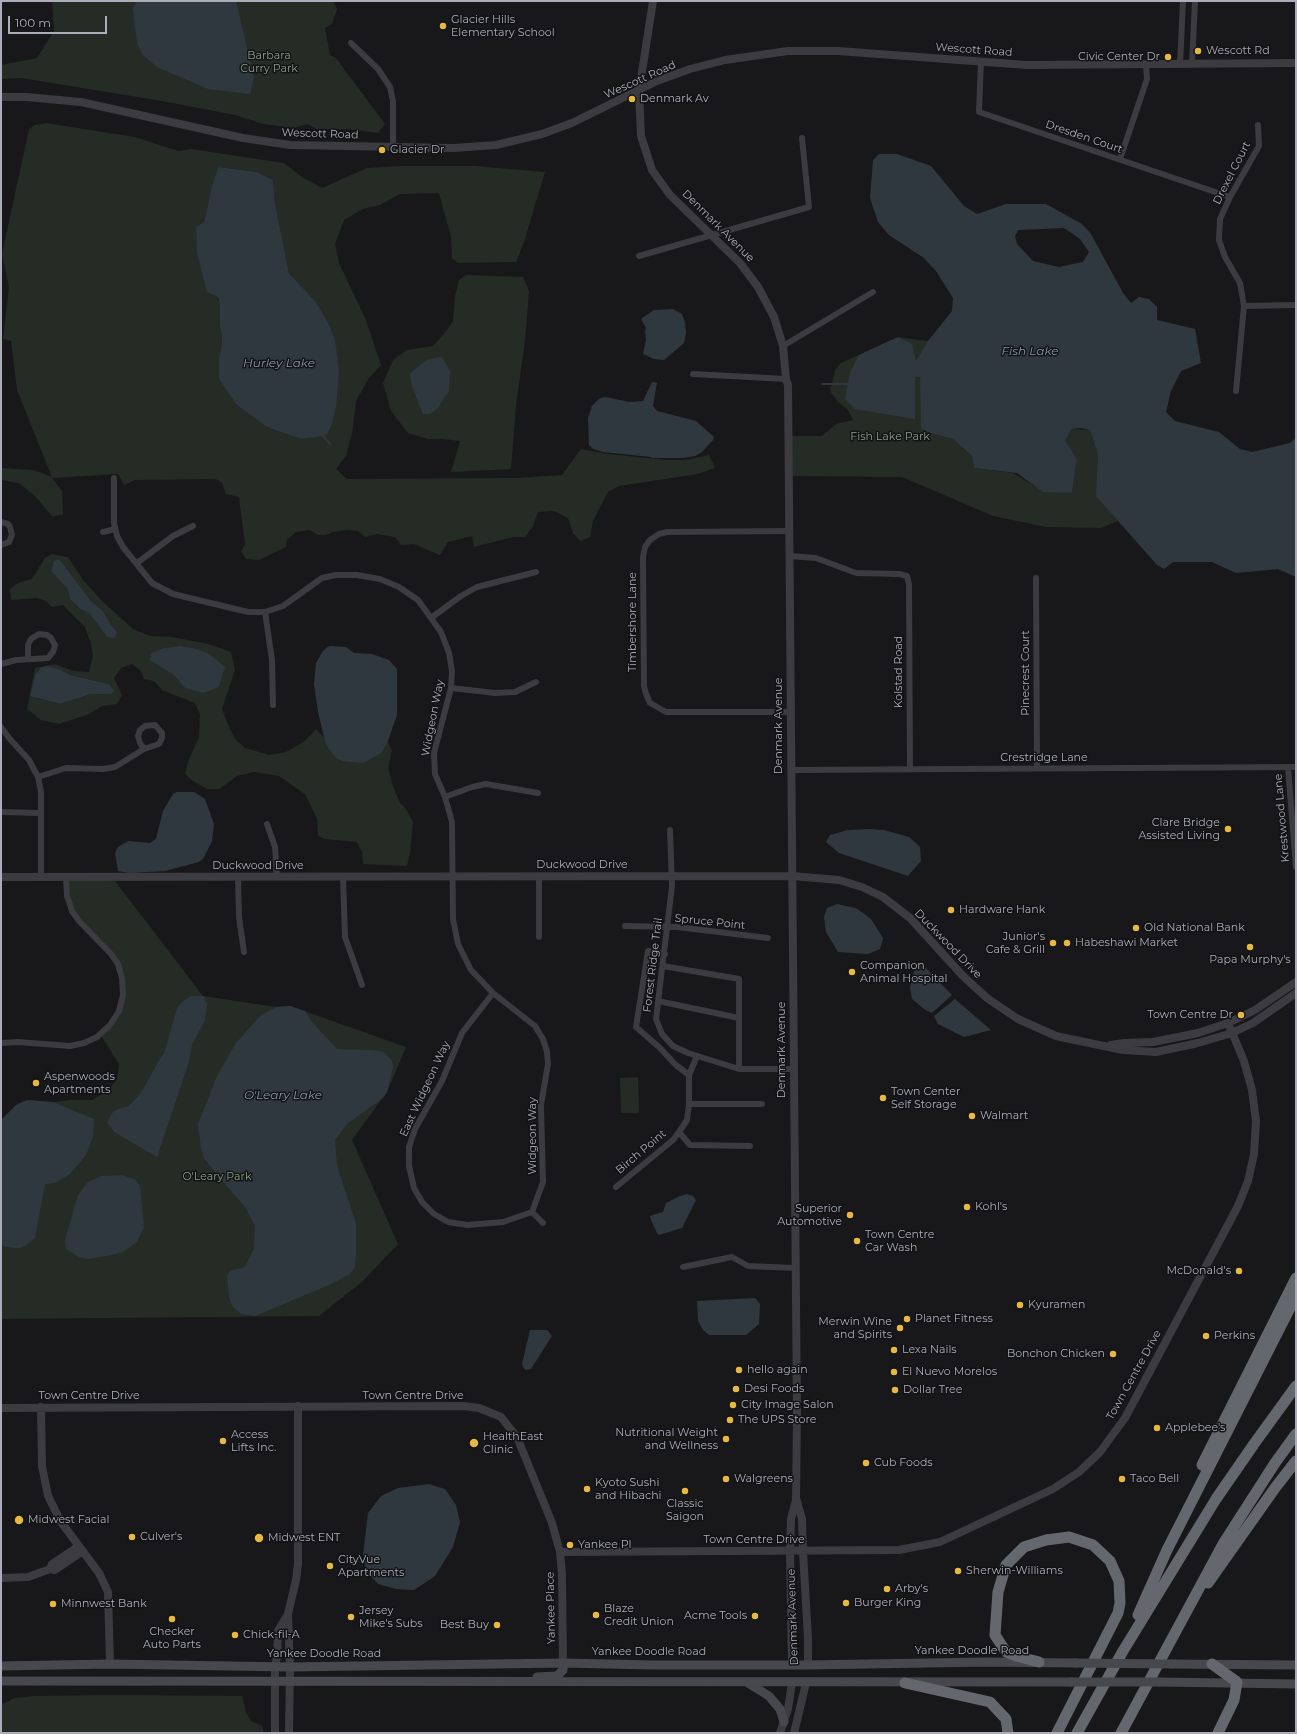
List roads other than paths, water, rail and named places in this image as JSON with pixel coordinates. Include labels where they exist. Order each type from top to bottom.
[{"type":"highway","points":[[1123,1651],[1167,1550],[1193,1483],[1296,1278]]},
{"type":"highway","points":[[1167,1550],[1296,1296]]},
{"type":"highway","points":[[1077,1733],[1123,1651],[1216,1499],[1296,1386]]},
{"type":"highway","points":[[1121,1733],[1223,1544],[1275,1463],[1296,1434]]},
{"type":"highway","points":[[1175,1631],[1275,1488],[1296,1461]]},
{"type":"highway","points":[[1039,1662],[1006,1652],[995,1635],[998,1592],[1006,1566],[1024,1547],[1046,1540],[1069,1537],[1093,1545],[1110,1561],[1119,1581],[1120,1603],[1118,1613],[1057,1733]]},
{"type":"highway","points":[[1212,1664],[1237,1682],[1234,1700],[1218,1733]]},
{"type":"highway","points":[[905,1684],[990,1702],[1006,1718],[1008,1733]]},
{"type":"main road","name":"Yankee Doodle Road","points":[[1,1666],[110,1664],[290,1667],[563,1663],[652,1665],[808,1665],[986,1662],[1296,1665]]},
{"type":"main road","points":[[481,1682],[557,1676],[563,1670],[563,1663]]},
{"type":"main road","name":"Denmark Avenue","points":[[792,1664],[792,1683]]},
{"type":"main road","name":"Denmark Avenue","points":[[806,1683],[808,1665]]},
{"type":"main road","points":[[1,1681],[905,1684],[1237,1682],[1296,1684]]},
{"type":"main road","points":[[746,1683],[769,1696],[780,1709],[784,1722]]},
{"type":"street","name":"Denmark Avenue","points":[[653,1],[639,91],[641,136],[652,170],[670,195],[740,263],[758,287],[774,317],[783,346],[788,386],[792,770],[796,1500],[791,1520],[790,1552],[792,1664]]},
{"type":"street","points":[[1180,64],[1182,1]]},
{"type":"street","points":[[1192,64],[1195,1]]},
{"type":"street","points":[[351,43],[378,69],[390,87],[393,101],[393,147]]},
{"type":"street","name":"Wescott Road","points":[[1,97],[26,97],[81,102],[243,138],[290,145],[454,148],[496,145],[542,134],[572,123],[657,82],[725,60],[788,51],[838,51],[1027,65],[1296,63]]},
{"type":"street","name":"Dresden Court","points":[[981,61],[979,112],[1230,197]]},
{"type":"street","points":[[1120,159],[1147,80],[1146,65]]},
{"type":"street","name":"Drexel Court","points":[[1236,391],[1244,306],[1240,283],[1225,257],[1219,240],[1220,219],[1230,197],[1259,146],[1258,125]]},
{"type":"street","points":[[639,256],[809,207],[802,138]]},
{"type":"street","points":[[783,346],[873,292]]},
{"type":"street","points":[[1244,306],[1296,305]]},
{"type":"street","points":[[693,374],[786,379]]},
{"type":"street","name":"Widgeon Way","points":[[114,478],[117,536],[123,547],[152,583],[173,594],[248,612],[265,612],[283,606],[322,578],[336,575],[357,575],[380,579],[399,587],[418,600],[441,632],[449,653],[452,671],[451,688],[434,753],[435,774],[446,797],[452,822],[453,919],[458,944],[471,970],[493,992],[535,1026],[544,1039],[547,1052],[548,1064],[541,1105],[543,1182],[532,1212]]},
{"type":"street","points":[[1,522],[8,524],[12,535],[9,542],[1,545]]},
{"type":"street","points":[[137,563],[173,536],[193,526]]},
{"type":"street","points":[[103,532],[116,529]]},
{"type":"street","name":"Timbershore Lane","points":[[790,531],[667,532],[658,534],[650,540],[645,548],[643,556],[644,667],[646,694],[650,703],[666,712],[791,712]]},
{"type":"street","name":"Kolstad Road","points":[[790,556],[816,558],[856,573],[899,574],[907,576],[909,584],[910,769]]},
{"type":"street","points":[[431,618],[476,587],[536,572]]},
{"type":"street","name":"Pinecrest Court","points":[[1036,578],[1037,768]]},
{"type":"street","points":[[265,612],[272,660],[274,705]]},
{"type":"street","points":[[1,664],[16,660],[48,658],[53,652],[54,645],[51,638],[47,635],[39,634],[31,639],[28,646],[28,659]]},
{"type":"street","points":[[451,688],[494,693],[516,692],[536,682]]},
{"type":"street","points":[[38,777],[66,768],[103,769],[115,767],[144,750],[159,744],[162,738],[162,733],[155,725],[145,726],[140,730],[138,736],[144,750]]},
{"type":"street","points":[[1,727],[29,760],[38,777],[41,792],[41,877]]},
{"type":"street","name":"Krestwood Lane","points":[[1288,767],[1296,867]]},
{"type":"street","name":"Crestridge Lane","points":[[792,770],[1296,767]]},
{"type":"street","points":[[446,797],[472,787],[486,784],[538,793]]},
{"type":"street","points":[[1,812],[41,813]]},
{"type":"street","points":[[267,824],[275,846],[277,877]]},
{"type":"street","name":"Forest Ridge Trail","points":[[670,830],[670,876],[672,886],[656,1019],[662,1034],[673,1046],[697,1056],[739,1069],[794,1069]]},
{"type":"street","points":[[538,876],[539,937]]},
{"type":"street","name":"Duckwood Drive","points":[[1,877],[792,876],[839,880],[862,886],[883,898],[910,918],[963,976],[987,998],[1018,1019],[1056,1036],[1123,1050],[1156,1052],[1198,1043],[1232,1033],[1253,1023],[1296,993]]},
{"type":"street","points":[[1,1043],[18,1042],[70,1046],[84,1043],[97,1037],[110,1026],[119,1011],[123,995],[122,978],[118,964],[111,954],[79,921],[72,911],[67,896],[66,877]]},
{"type":"street","points":[[238,877],[239,917],[244,952]]},
{"type":"street","points":[[343,877],[345,937],[362,985]]},
{"type":"street","name":"Spruce Point","points":[[625,926],[677,927],[768,938]]},
{"type":"street","points":[[665,954],[648,951],[636,1027],[659,1047],[676,1065],[689,1075]]},
{"type":"street","points":[[663,966],[739,979],[739,1069]]},
{"type":"street","name":"Duckwood Drive","points":[[1106,1046],[1165,1040],[1198,1033],[1228,1023],[1255,1010],[1296,982]]},
{"type":"street","name":"East Widgeon Way","points":[[493,992],[462,1033],[442,1081],[415,1129],[409,1147],[409,1166],[414,1188],[422,1202],[434,1214],[448,1222],[467,1225],[503,1222],[532,1212]]},
{"type":"street","points":[[658,1001],[739,1018]]},
{"type":"street","name":"Town Centre Drive","points":[[1,1408],[462,1406],[479,1408],[501,1417],[517,1437],[552,1523],[560,1552],[890,1551],[940,1542],[1054,1489],[1079,1472],[1100,1452],[1125,1418],[1238,1206],[1248,1181],[1254,1154],[1256,1120],[1252,1090],[1244,1061],[1228,1023]]},
{"type":"street","name":"Birch Point","points":[[616,1187],[673,1140],[687,1120],[689,1104],[689,1075],[697,1056]]},
{"type":"street","points":[[689,1104],[762,1104]]},
{"type":"street","name":"Birch Point","points":[[679,1132],[690,1146],[750,1146]]},
{"type":"street","points":[[532,1212],[542,1222]]},
{"type":"street","points":[[683,1267],[732,1258],[748,1266],[795,1268]]},
{"type":"street","points":[[289,1733],[290,1667],[288,1614],[298,1564],[298,1406]]},
{"type":"street","points":[[41,1407],[42,1466],[48,1496],[61,1522],[105,1581],[108,1592],[110,1664]]},
{"type":"street","name":"Denmark Avenue","points":[[796,1500],[802,1519],[808,1665]]},
{"type":"street","points":[[1,1578],[28,1577],[50,1569],[55,1570],[81,1548]]},
{"type":"street","name":"Yankee Place","points":[[560,1552],[562,1574],[563,1663]]},
{"type":"street","points":[[275,1733],[275,1667],[278,1631],[288,1614]]},
{"type":"street","name":"Denmark Avenue","points":[[780,1733],[788,1709],[792,1683]]},
{"type":"street","name":"Denmark Avenue","points":[[794,1733],[806,1683]]},
{"type":"water","points":[[137,1],[236,1],[254,77],[250,94],[208,89],[157,67],[143,55],[137,43],[133,8]]},
{"type":"water","name":"Fish Lake","points":[[879,154],[897,154],[931,166],[964,206],[977,214],[1006,204],[1046,204],[1082,224],[1091,234],[1123,293],[1131,303],[1139,297],[1149,299],[1157,307],[1157,320],[1195,329],[1201,363],[1181,371],[1171,391],[1166,412],[1175,421],[1219,432],[1240,449],[1252,452],[1290,443],[1296,438],[1296,577],[1278,569],[1236,573],[1212,562],[1173,562],[1164,569],[1157,565],[1096,496],[1098,455],[1090,430],[1081,428],[1071,429],[1065,441],[1077,459],[1072,493],[1043,492],[1017,473],[974,468],[972,456],[953,439],[930,433],[921,428],[920,377],[915,377],[915,419],[855,409],[845,399],[850,373],[859,355],[898,337],[912,344],[916,361],[928,341],[952,311],[953,298],[936,271],[924,258],[889,235],[878,222],[870,198],[873,160]],"holes":[[[1064,228],[1080,239],[1089,252],[1083,262],[1059,267],[1033,261],[1017,244],[1015,236],[1018,230]]]},
{"type":"water","name":"Hurley Lake","points":[[218,167],[257,172],[273,180],[275,203],[289,273],[316,302],[330,326],[335,340],[339,371],[336,407],[331,426],[327,434],[301,439],[265,426],[237,405],[219,379],[219,357],[222,336],[220,326],[220,306],[218,297],[207,292],[197,253],[196,227],[204,222],[210,193]]},
{"type":"water","points":[[673,309],[682,314],[685,323],[686,333],[684,343],[664,360],[654,359],[643,354],[646,340],[646,328],[641,319],[654,310]]},
{"type":"water","points":[[442,357],[450,371],[449,391],[437,409],[430,414],[423,414],[412,387],[410,374],[427,360]]},
{"type":"water","points":[[652,382],[657,383],[653,406],[657,411],[696,421],[714,437],[713,440],[702,452],[695,456],[683,458],[652,458],[603,452],[593,449],[589,445],[588,418],[592,406],[600,398],[606,397],[629,402],[643,401]]},
{"type":"water","points":[[59,559],[91,601],[103,611],[117,632],[115,638],[107,637],[89,613],[80,609],[70,599],[67,588],[51,571],[54,561]]},
{"type":"water","points":[[180,646],[193,648],[208,653],[225,667],[219,687],[204,693],[185,688],[174,675],[150,660],[151,653],[164,648]]},
{"type":"water","points":[[329,646],[346,647],[354,653],[372,654],[389,660],[397,669],[397,715],[388,741],[381,753],[363,763],[343,761],[336,758],[326,745],[318,712],[314,684],[316,663],[323,651]]},
{"type":"water","points":[[48,666],[61,670],[70,675],[109,684],[114,691],[111,694],[91,694],[60,704],[30,696],[35,675],[41,668]]},
{"type":"water","points":[[177,792],[194,792],[205,799],[214,824],[212,841],[203,859],[199,862],[165,871],[130,873],[118,871],[115,853],[118,847],[128,841],[150,843],[156,839],[163,811],[173,794]]},
{"type":"water","points":[[848,830],[884,830],[909,837],[920,847],[921,861],[908,876],[839,853],[826,842],[830,835]]},
{"type":"water","points":[[837,904],[856,908],[871,919],[883,938],[880,949],[868,954],[838,952],[826,932],[824,917],[827,908]]},
{"type":"water","points":[[923,965],[952,995],[932,1013],[924,1009],[912,999],[910,988],[913,974],[917,966]]},
{"type":"water","points":[[191,996],[203,996],[207,1004],[205,1020],[192,1045],[188,1065],[157,1157],[114,1132],[107,1122],[113,1112],[120,1108],[128,1107],[141,1093],[164,1054],[177,1008],[183,1001]]},
{"type":"water","points":[[955,999],[991,1030],[964,1037],[938,1024],[934,1016]]},
{"type":"water","name":"O'Leary Lake","points":[[290,1006],[305,1011],[312,1022],[337,1049],[373,1050],[384,1052],[392,1061],[393,1067],[387,1092],[383,1098],[347,1124],[335,1140],[337,1166],[356,1223],[355,1267],[350,1274],[329,1285],[255,1316],[241,1314],[233,1307],[229,1297],[227,1276],[230,1271],[245,1267],[254,1249],[255,1226],[245,1207],[204,1158],[201,1148],[198,1124],[217,1076],[236,1043],[261,1015],[276,1007]]},
{"type":"water","points":[[27,1100],[53,1102],[94,1119],[93,1137],[86,1155],[70,1174],[55,1183],[45,1184],[35,1238],[25,1246],[19,1248],[6,1247],[1,1245],[1,1120],[16,1105]]},
{"type":"water","points":[[122,1175],[136,1180],[140,1186],[144,1227],[137,1242],[124,1251],[112,1255],[88,1259],[79,1257],[66,1249],[65,1240],[78,1195],[88,1182],[102,1176]]},
{"type":"water","points":[[687,1194],[693,1196],[696,1200],[682,1228],[659,1235],[650,1216],[663,1212],[666,1203]]},
{"type":"water","points":[[755,1298],[760,1304],[759,1324],[746,1335],[709,1335],[703,1330],[698,1321],[697,1301]]},
{"type":"water","points":[[530,1330],[547,1330],[552,1336],[531,1369],[525,1370],[522,1364]]},
{"type":"water","points":[[429,1484],[445,1489],[456,1505],[460,1522],[453,1547],[435,1576],[414,1590],[396,1589],[378,1584],[367,1572],[363,1555],[368,1513],[381,1496],[398,1488]]},
{"type":"waterway","points":[[822,384],[849,384]]},
{"type":"waterway","points":[[321,434],[330,444]]},
{"type":"place","name":"Glacier Hills Elementary School","points":[[443,26]]},
{"type":"place","name":"Wescott Rd","points":[[1198,51]]},
{"type":"place","name":"Civic Center Dr","points":[[1168,57]]},
{"type":"place","name":"Denmark Av","points":[[632,99]]},
{"type":"place","name":"Glacier Dr","points":[[382,150]]},
{"type":"place","name":"Clare Bridge Assisted Living","points":[[1228,829]]},
{"type":"place","name":"Hardware Hank","points":[[951,910]]},
{"type":"place","name":"Old National Bank","points":[[1136,928]]},
{"type":"place","name":"Junior's Cafe & Grill","points":[[1053,943]]},
{"type":"place","name":"Habeshawi Market","points":[[1067,943]]},
{"type":"place","name":"Papa Murphy's","points":[[1250,947]]},
{"type":"place","name":"Companion Animal Hospital","points":[[852,972]]},
{"type":"place","name":"Town Centre Dr","points":[[1241,1015]]},
{"type":"place","name":"Aspenwoods Apartments","points":[[36,1083]]},
{"type":"place","name":"Town Center Self Storage","points":[[883,1098]]},
{"type":"place","name":"Walmart","points":[[972,1116]]},
{"type":"place","name":"Kohl's","points":[[967,1207]]},
{"type":"place","name":"Superior Automotive","points":[[850,1215]]},
{"type":"place","name":"Town Centre Car Wash","points":[[857,1241]]},
{"type":"place","name":"McDonald's","points":[[1239,1271]]},
{"type":"place","name":"Kyuramen","points":[[1020,1305]]},
{"type":"place","name":"Planet Fitness","points":[[907,1319]]},
{"type":"place","name":"Merwin Wine and Spirits","points":[[900,1328]]},
{"type":"place","name":"Perkins","points":[[1206,1336]]},
{"type":"place","name":"Lexa Nails","points":[[894,1350]]},
{"type":"place","name":"Bonchon Chicken","points":[[1113,1354]]},
{"type":"place","name":"hello again","points":[[739,1370]]},
{"type":"place","name":"El Nuevo Morelos","points":[[894,1372]]},
{"type":"place","name":"Desi Foods","points":[[736,1389]]},
{"type":"place","name":"Dollar Tree","points":[[895,1390]]},
{"type":"place","name":"City Image Salon","points":[[733,1405]]},
{"type":"place","name":"The UPS Store","points":[[730,1420]]},
{"type":"place","name":"Applebee's","points":[[1157,1428]]},
{"type":"place","name":"Nutritional Weight and Wellness","points":[[726,1439]]},
{"type":"place","name":"Access Lifts Inc.","points":[[223,1441]]},
{"type":"place","name":"HealthEast Clinic","points":[[474,1443]]},
{"type":"place","name":"Cub Foods","points":[[866,1463]]},
{"type":"place","name":"Walgreens","points":[[726,1479]]},
{"type":"place","name":"Taco Bell","points":[[1122,1479]]},
{"type":"place","name":"Kyoto Sushi and Hibachi","points":[[587,1489]]},
{"type":"place","name":"Classic Saigon","points":[[685,1491]]},
{"type":"place","name":"Midwest Facial","points":[[19,1520]]},
{"type":"place","name":"Culver's","points":[[132,1537]]},
{"type":"place","name":"Midwest ENT","points":[[259,1538]]},
{"type":"place","name":"Yankee Pl","points":[[570,1545]]},
{"type":"place","name":"CityVue Apartments","points":[[330,1566]]},
{"type":"place","name":"Sherwin-Williams","points":[[958,1571]]},
{"type":"place","name":"Arby's","points":[[887,1589]]},
{"type":"place","name":"Burger King","points":[[846,1603]]},
{"type":"place","name":"Minnwest Bank","points":[[53,1604]]},
{"type":"place","name":"Blaze Credit Union","points":[[596,1615]]},
{"type":"place","name":"Acme Tools","points":[[755,1616]]},
{"type":"place","name":"Jersey Mike's Subs","points":[[351,1617]]},
{"type":"place","name":"Checker Auto Parts","points":[[172,1619]]},
{"type":"place","name":"Best Buy","points":[[497,1625]]},
{"type":"place","name":"Chick-fil-A","points":[[235,1635]]},
{"type":"park label","name":"Barbara Curry Park","points":[[269,62]]},
{"type":"park label","name":"Fish Lake Park","points":[[890,437]]},
{"type":"park label","name":"O'Leary Park","points":[[217,1177]]}]
